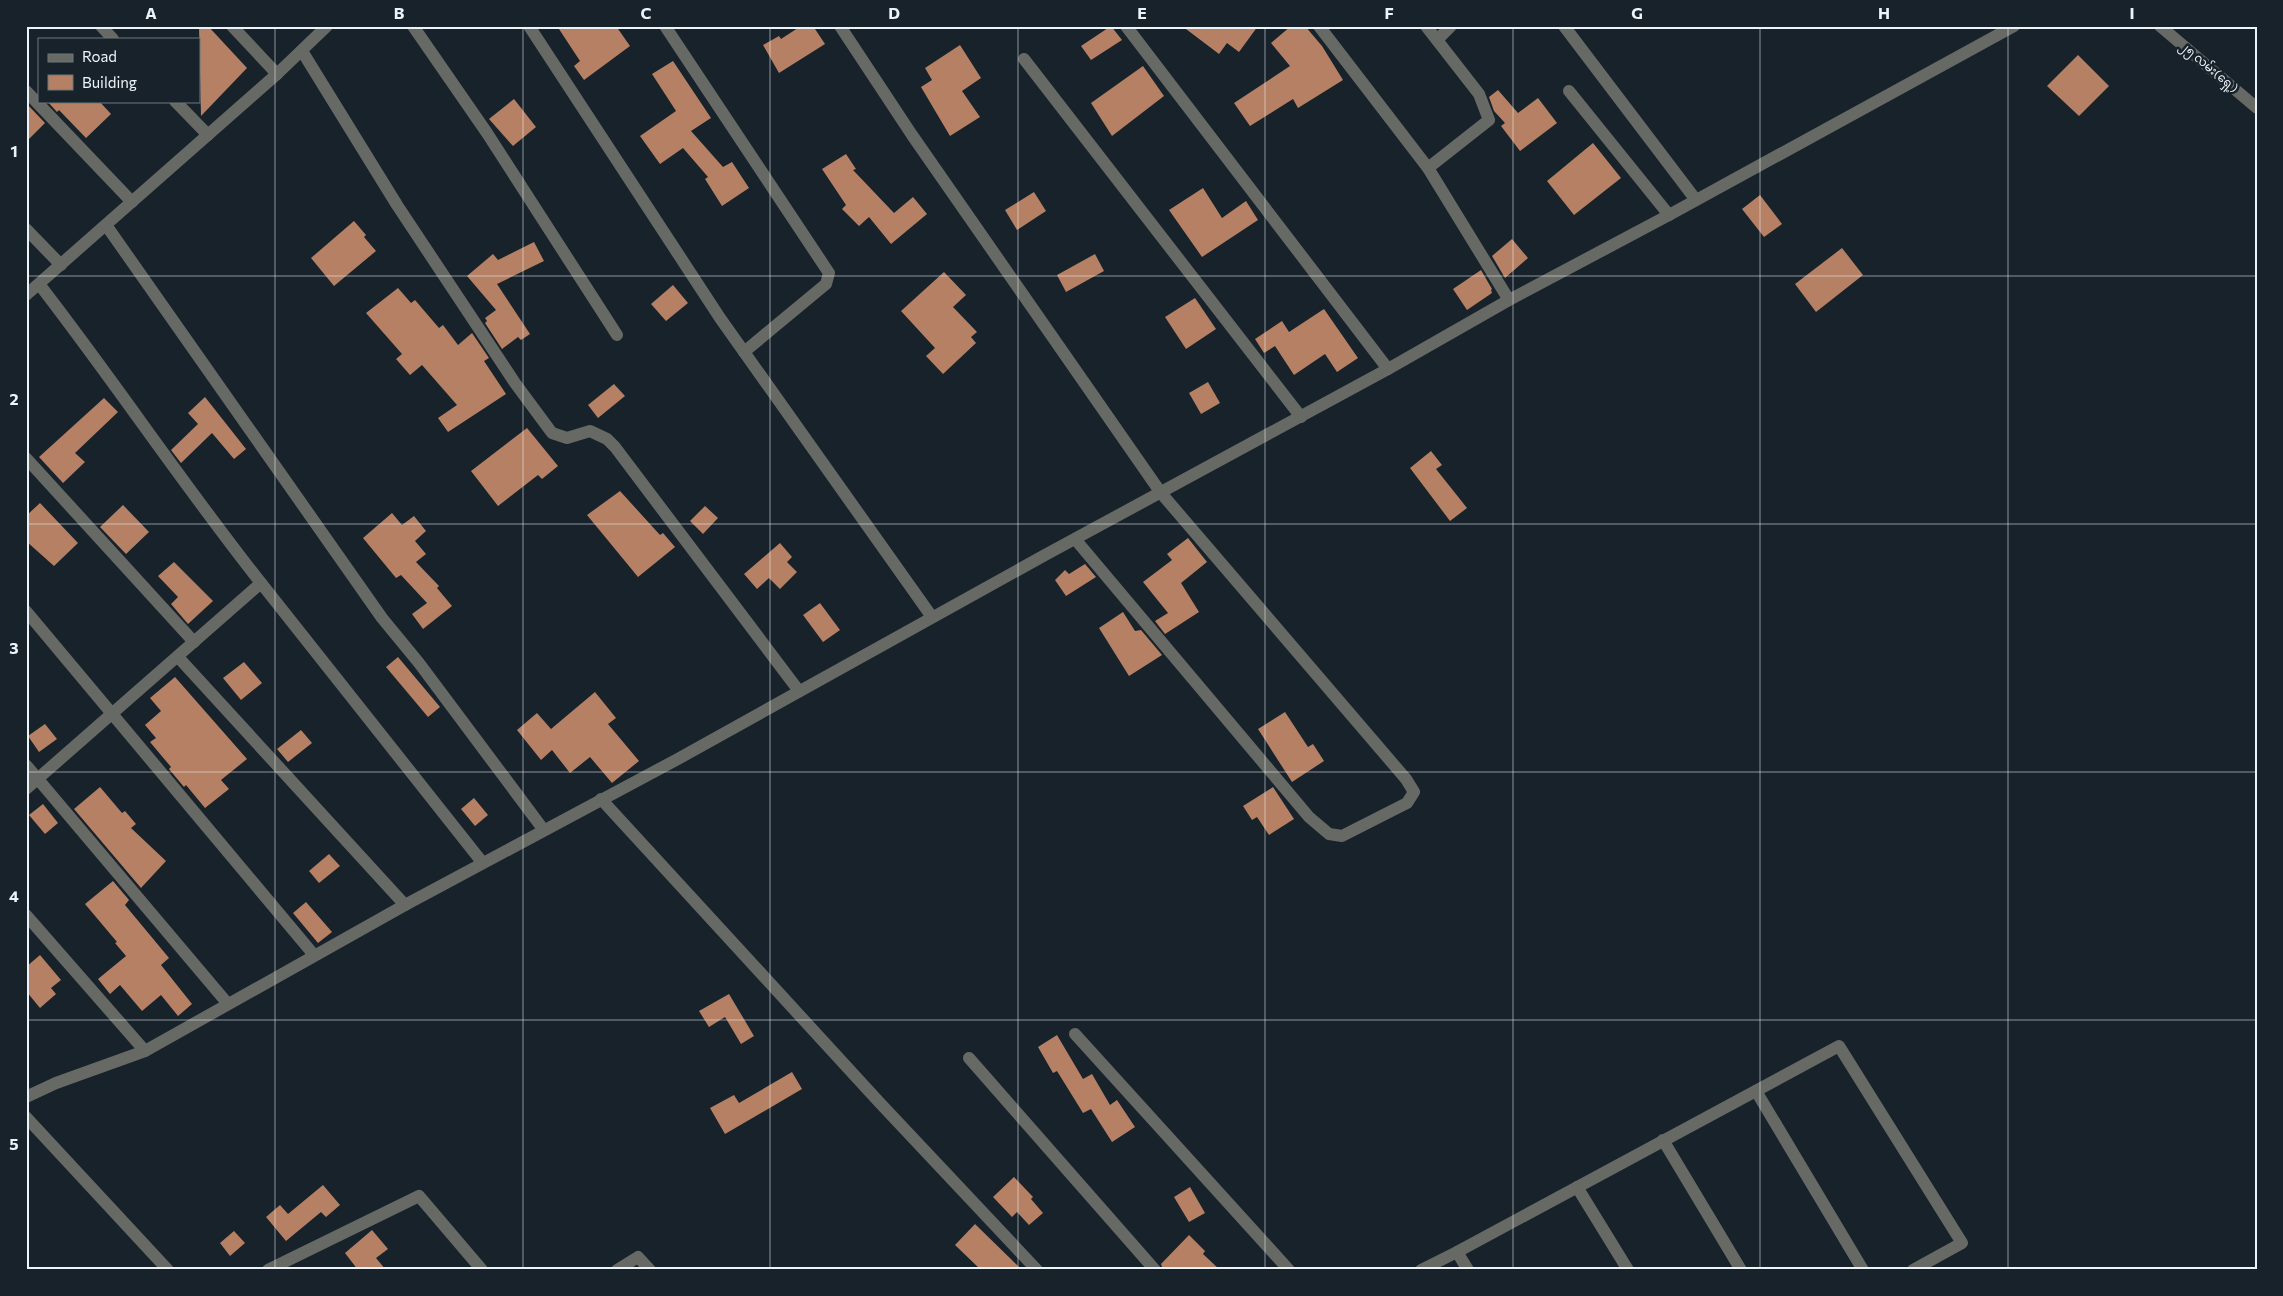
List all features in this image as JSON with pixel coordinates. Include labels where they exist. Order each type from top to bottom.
[{"type":"street","points":[[101,26],[112,38]]},
{"type":"street","points":[[232,26],[277,74]]},
{"type":"street","points":[[26,295],[277,74],[327,26]]},
{"type":"street","points":[[414,26],[487,133],[617,335]]},
{"type":"street","points":[[529,26],[744,352],[932,617]]},
{"type":"street","points":[[665,26],[829,273],[826,284],[744,352]]},
{"type":"street","points":[[840,26],[912,135],[1161,493],[1406,779],[1414,792],[1407,803],[1342,836],[1329,834],[1309,817],[1075,539]]},
{"type":"street","points":[[1126,26],[1388,369]]},
{"type":"street","points":[[1319,26],[1428,168],[1509,300]]},
{"type":"street","points":[[1426,26],[1479,94],[1489,120],[1428,168]]},
{"type":"street","points":[[1437,40],[1451,26]]},
{"type":"street","points":[[1564,26],[1696,200]]},
{"type":"street","points":[[26,1096],[56,1083],[145,1051],[405,904],[799,691],[1301,417],[1509,300],[1670,215],[2014,26]]},
{"type":"street","name":"၂၅ လမ်း(ရှေ့)","points":[[2160,26],[2257,108]]},
{"type":"street","points":[[302,51],[397,204],[515,383],[552,433],[567,438],[590,431],[607,439],[615,447],[799,691]]},
{"type":"street","points":[[1024,59],[1301,417]]},
{"type":"street","points":[[1569,91],[1670,215]]},
{"type":"street","points":[[26,92],[132,202]]},
{"type":"street","points":[[176,102],[208,135]]},
{"type":"street","points":[[106,225],[382,618],[419,663],[543,829]]},
{"type":"street","points":[[26,229],[61,265]]},
{"type":"street","points":[[39,284],[98,360],[213,522],[482,862]]},
{"type":"street","points":[[26,458],[194,642]]},
{"type":"street","points":[[26,789],[262,583]]},
{"type":"street","points":[[26,611],[314,955]]},
{"type":"street","points":[[178,656],[405,904]]},
{"type":"street","points":[[26,765],[228,1004]]},
{"type":"street","points":[[601,799],[879,1102],[1037,1270]]},
{"type":"street","points":[[26,915],[145,1051]]},
{"type":"street","points":[[1075,1034],[1289,1270]]},
{"type":"street","points":[[1421,1270],[1839,1046],[1962,1243],[1913,1270]]},
{"type":"street","points":[[969,1058],[1156,1270]]},
{"type":"street","points":[[1756,1091],[1863,1270]]},
{"type":"street","points":[[26,1117],[168,1270]]},
{"type":"street","points":[[1663,1140],[1741,1270]]},
{"type":"street","points":[[1577,1187],[1628,1270]]},
{"type":"street","points":[[268,1270],[419,1196],[480,1269]]},
{"type":"street","points":[[1457,1252],[1468,1270]]},
{"type":"street","points":[[617,1270],[638,1257],[650,1270]]},
{"type":"building","points":[[199,26],[208,26],[247,68],[201,116],[200,38]]},
{"type":"building","points":[[557,26],[616,26],[630,46],[584,80],[574,66],[580,61]]},
{"type":"building","points":[[801,26],[813,26],[825,44],[779,73],[763,45],[779,36],[781,39]]},
{"type":"building","points":[[1111,26],[1122,40],[1091,60],[1081,46]]},
{"type":"building","points":[[1182,26],[1258,26],[1239,52],[1227,43],[1219,54]]},
{"type":"building","points":[[1291,26],[1305,26],[1322,46],[1343,80],[1298,108],[1293,99],[1250,126],[1234,103],[1290,66],[1271,43]]},
{"type":"building","points":[[960,45],[981,78],[962,91],[980,117],[950,136],[921,87],[932,80],[925,68]]},
{"type":"building","points":[[2078,55],[2109,86],[2079,116],[2047,86]]},
{"type":"building","points":[[673,61],[711,118],[691,131],[723,167],[732,162],[749,188],[722,206],[705,179],[708,177],[683,148],[660,164],[640,136],[676,111],[652,74]]},
{"type":"building","points":[[1143,66],[1164,96],[1112,136],[1091,103]]},
{"type":"building","points":[[1498,90],[1518,113],[1538,98],[1557,123],[1520,151],[1501,126],[1505,123],[1494,111],[1489,97]]},
{"type":"building","points":[[514,99],[536,127],[513,146],[489,119]]},
{"type":"building","points":[[48,102],[100,102],[111,114],[86,138],[59,110],[57,112]]},
{"type":"building","points":[[26,103],[45,123],[26,142]]},
{"type":"building","points":[[1593,143],[1621,178],[1574,215],[1547,181]]},
{"type":"building","points":[[846,154],[856,169],[853,170],[894,213],[913,197],[927,214],[891,244],[869,217],[859,226],[842,209],[846,205],[822,169]]},
{"type":"building","points":[[1203,188],[1222,218],[1246,201],[1258,220],[1202,257],[1169,210]]},
{"type":"building","points":[[1034,192],[1046,211],[1017,230],[1005,210]]},
{"type":"building","points":[[1760,195],[1782,224],[1764,237],[1742,209]]},
{"type":"building","points":[[354,221],[376,251],[334,286],[311,258]]},
{"type":"building","points":[[1512,239],[1528,258],[1505,278],[1492,256]]},
{"type":"building","points":[[534,242],[544,261],[497,284],[530,334],[521,340],[518,337],[502,349],[485,323],[487,321],[485,318],[496,310],[467,276],[493,254],[498,260]]},
{"type":"building","points":[[1842,248],[1863,275],[1816,312],[1795,284]]},
{"type":"building","points":[[1095,254],[1104,271],[1066,292],[1057,275]]},
{"type":"building","points":[[1481,270],[1492,289],[1492,293],[1467,310],[1453,289]]},
{"type":"building","points":[[944,272],[966,295],[953,307],[977,332],[971,337],[976,343],[943,374],[926,356],[935,348],[901,311]]},
{"type":"building","points":[[673,285],[688,303],[666,321],[651,304]]},
{"type":"building","points":[[398,288],[411,303],[415,300],[439,328],[443,325],[458,345],[472,333],[489,358],[484,361],[506,394],[448,432],[438,418],[457,405],[422,365],[410,375],[396,359],[402,354],[366,313]]},
{"type":"building","points":[[1195,298],[1216,329],[1186,349],[1165,317]]},
{"type":"building","points":[[1324,309],[1358,358],[1337,372],[1325,354],[1294,375],[1275,346],[1264,353],[1255,339],[1282,321],[1289,332]]},
{"type":"building","points":[[1208,382],[1220,403],[1201,414],[1189,393]]},
{"type":"building","points":[[614,384],[625,396],[598,418],[588,405]]},
{"type":"building","points":[[205,397],[246,449],[234,459],[212,433],[181,463],[171,450],[198,424],[188,413]]},
{"type":"building","points":[[104,398],[118,412],[75,453],[85,462],[63,483],[39,457]]},
{"type":"building","points":[[527,428],[558,466],[542,479],[538,475],[498,506],[471,471]]},
{"type":"building","points":[[1431,451],[1442,465],[1436,469],[1467,508],[1450,521],[1410,468]]},
{"type":"building","points":[[620,491],[660,535],[663,533],[675,547],[638,577],[587,515]]},
{"type":"building","points":[[40,503],[78,543],[54,566],[26,541],[26,516]]},
{"type":"building","points":[[123,505],[149,532],[126,554],[100,527]]},
{"type":"building","points":[[705,506],[718,518],[703,534],[690,521]]},
{"type":"building","points":[[392,513],[402,525],[414,516],[426,531],[415,541],[426,554],[416,562],[439,586],[437,588],[452,606],[423,629],[412,614],[427,603],[401,575],[396,578],[363,538]]},
{"type":"building","points":[[1188,538],[1207,562],[1181,583],[1199,612],[1165,634],[1155,621],[1168,613],[1143,582],[1172,560],[1167,554]]},
{"type":"building","points":[[780,543],[792,557],[787,562],[797,572],[780,589],[769,578],[757,589],[744,574]]},
{"type":"building","points":[[174,562],[213,601],[188,624],[171,604],[178,597],[158,576]]},
{"type":"building","points":[[1085,564],[1096,577],[1066,596],[1055,580],[1065,570],[1069,574]]},
{"type":"building","points":[[820,603],[840,630],[823,642],[803,615]]},
{"type":"building","points":[[1123,612],[1135,631],[1141,630],[1162,655],[1129,676],[1099,628]]},
{"type":"building","points":[[398,657],[440,707],[428,717],[386,667]]},
{"type":"building","points":[[244,662],[262,683],[241,700],[223,678]]},
{"type":"building","points":[[175,677],[247,759],[221,780],[229,789],[205,808],[186,785],[184,787],[169,769],[171,767],[150,742],[156,738],[145,725],[161,711],[150,698]]},
{"type":"building","points":[[595,692],[616,718],[608,724],[639,761],[612,783],[590,757],[570,773],[552,750],[541,760],[517,730],[537,713],[551,729]]},
{"type":"building","points":[[1285,712],[1308,747],[1313,744],[1324,761],[1292,782],[1258,729]]},
{"type":"building","points":[[45,724],[57,739],[39,752],[28,736]]},
{"type":"building","points":[[301,730],[312,743],[288,762],[277,749]]},
{"type":"building","points":[[100,787],[122,813],[125,811],[136,824],[131,828],[166,861],[141,888],[74,809]]},
{"type":"building","points":[[1273,787],[1294,819],[1269,835],[1257,817],[1252,820],[1243,806]]},
{"type":"building","points":[[474,798],[488,815],[475,826],[461,809]]},
{"type":"building","points":[[43,804],[58,823],[45,834],[29,815]]},
{"type":"building","points":[[329,854],[340,866],[319,883],[309,871]]},
{"type":"building","points":[[113,881],[129,900],[125,905],[169,958],[161,965],[192,1004],[178,1016],[161,995],[142,1011],[120,985],[110,994],[98,979],[126,956],[115,943],[117,942],[85,904]]},
{"type":"building","points":[[306,902],[332,932],[318,943],[293,913]]},
{"type":"building","points":[[40,955],[61,980],[51,988],[56,994],[40,1008],[26,991],[26,967]]},
{"type":"building","points":[[729,994],[754,1036],[741,1044],[725,1017],[709,1027],[699,1011]]},
{"type":"building","points":[[1057,1035],[1083,1079],[1092,1074],[1110,1105],[1117,1100],[1135,1127],[1112,1142],[1091,1109],[1083,1113],[1057,1071],[1053,1073],[1038,1047]]},
{"type":"building","points":[[792,1072],[802,1089],[725,1134],[710,1108],[734,1095],[739,1103]]},
{"type":"building","points":[[1014,1177],[1033,1197],[1031,1199],[1043,1213],[1029,1225],[1017,1212],[1012,1217],[993,1197]]},
{"type":"building","points":[[323,1185],[340,1205],[326,1217],[321,1212],[286,1241],[266,1217],[280,1205],[288,1214]]},
{"type":"building","points":[[1190,1187],[1205,1213],[1189,1222],[1174,1197]]},
{"type":"building","points":[[975,1224],[1022,1270],[981,1270],[955,1245]]},
{"type":"building","points":[[372,1230],[388,1249],[376,1258],[386,1270],[358,1270],[345,1253]]},
{"type":"building","points":[[234,1231],[245,1243],[230,1256],[220,1243]]},
{"type":"building","points":[[1189,1235],[1205,1251],[1203,1254],[1220,1270],[1163,1270],[1161,1264]]}]
